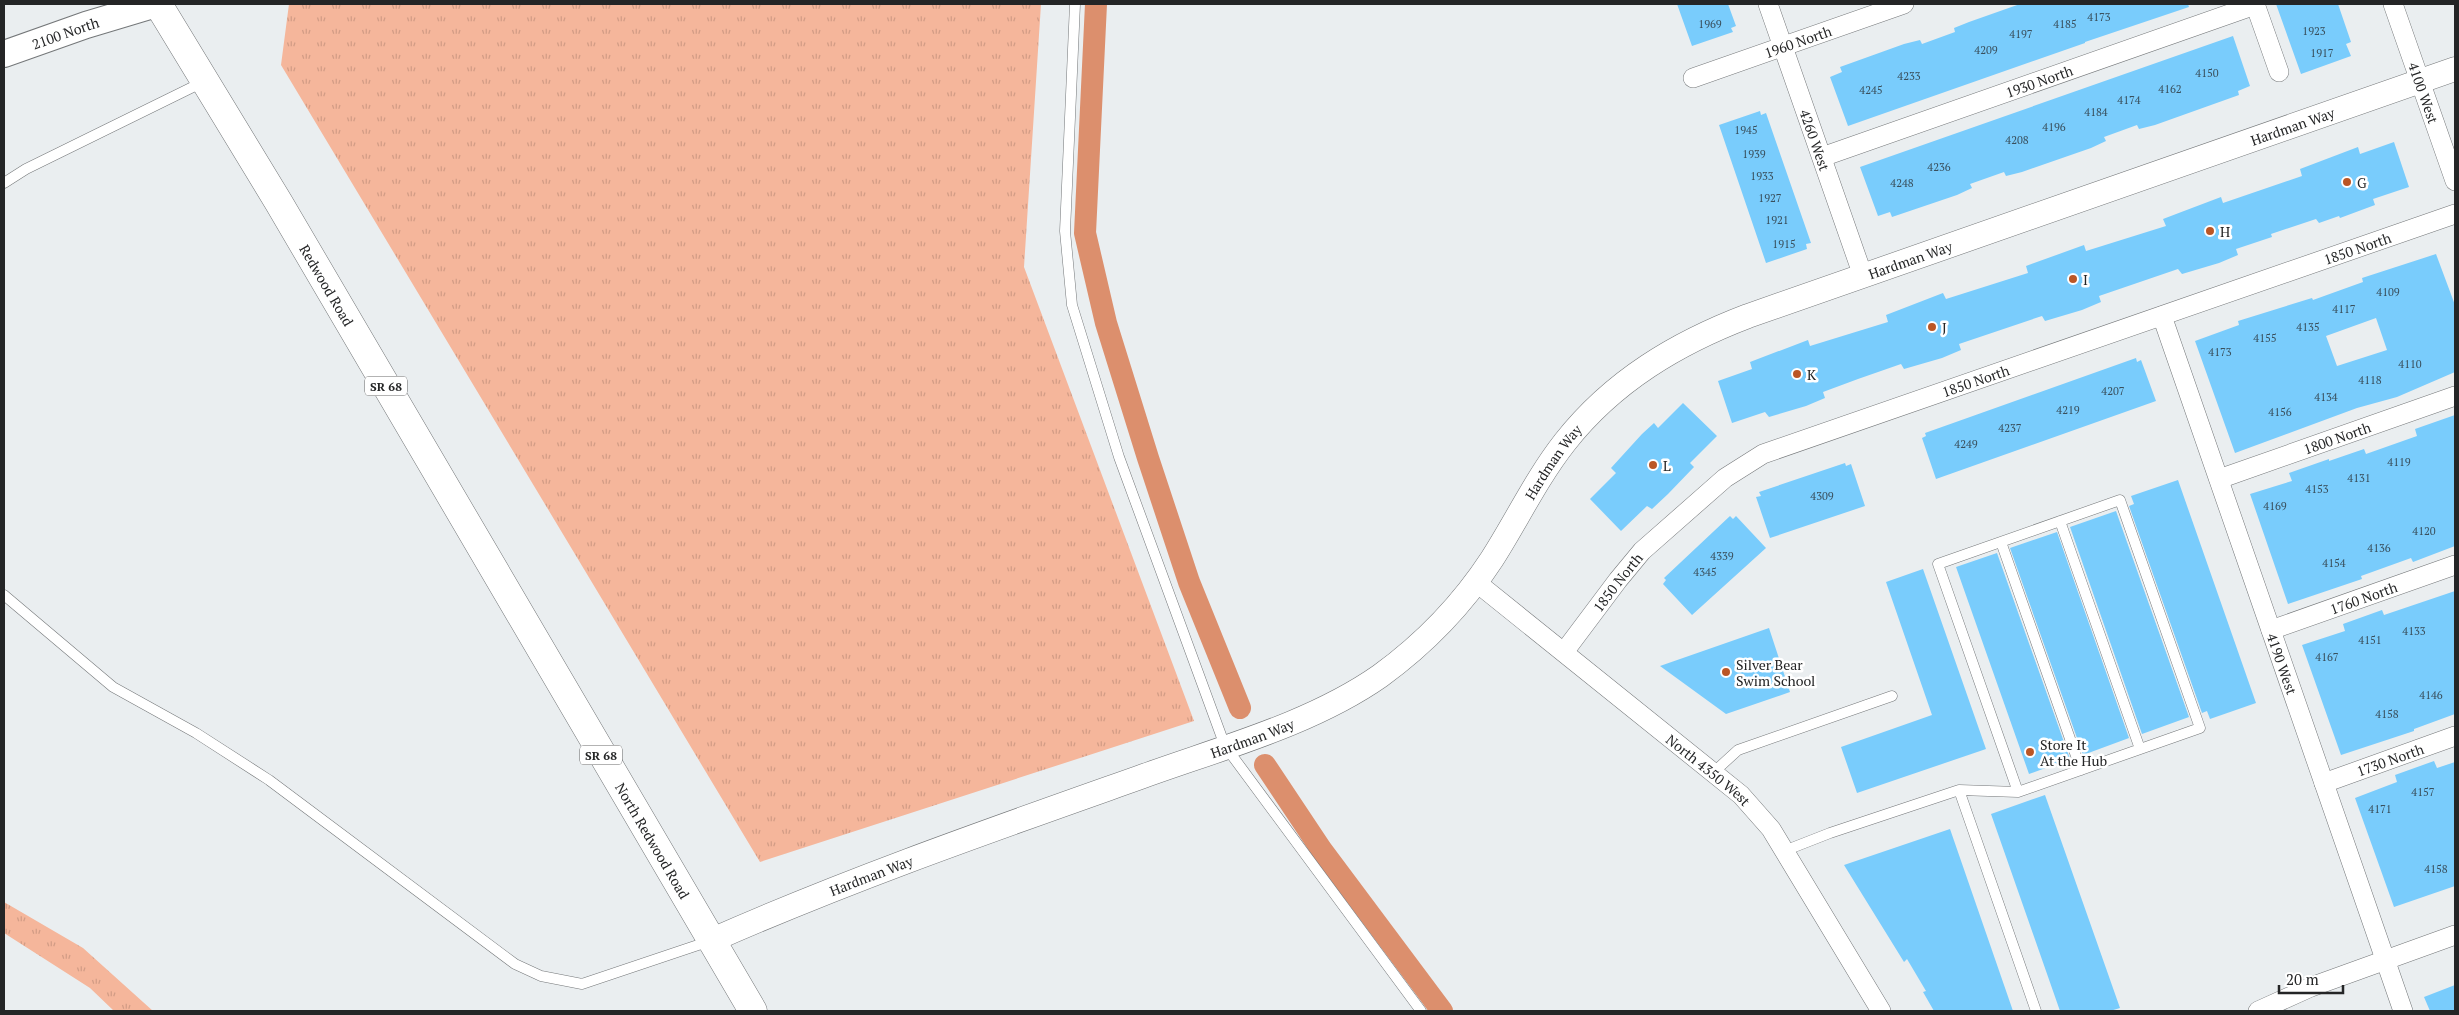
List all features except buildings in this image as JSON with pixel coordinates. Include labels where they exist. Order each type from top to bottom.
[{"type":"main road","name":"2100 North","points":[[4,54],[86,25],[157,4]]},
{"type":"main road","name":"Redwood Road","points":[[157,4],[206,81],[492,569]]},
{"type":"main road","name":"North Redwood Road","points":[[492,569],[753,1011]]},
{"type":"street","name":"4260 West","points":[[1768,4],[1863,276]]},
{"type":"street","name":"1960 North","points":[[1693,78],[1904,4]]},
{"type":"street","points":[[2255,4],[2279,72]]},
{"type":"street","name":"1930 North","points":[[1822,157],[2255,4]]},
{"type":"street","name":"4100 West","points":[[2393,4],[2455,181]]},
{"type":"street","name":"Hardman Way","points":[[710,941],[795,904],[905,862],[1225,746],[1334,704],[1378,677],[1426,639],[1462,601],[1501,544],[1532,488],[1567,439],[1603,402],[1635,375],[1663,355],[1714,329],[2455,69]]},
{"type":"street","name":"1850 North","points":[[1564,652],[1642,551],[1725,478],[1751,460],[1776,449],[2455,214]]},
{"type":"street","name":"4190 West","points":[[2162,316],[2403,1011]]},
{"type":"street","name":"1800 North","points":[[2219,479],[2455,396]]},
{"type":"street","name":"1760 North","points":[[2271,630],[2455,565]]},
{"type":"street","name":"North 4350 West","points":[[1476,582],[1715,772],[1755,810],[1784,851],[1881,1011]]},
{"type":"street","name":"1730 North","points":[[2324,783],[2455,736]]},
{"type":"street","points":[[2258,1011],[2311,987],[2455,935]]},
{"type":"lane","points":[[1075,4],[1065,231],[1072,305],[1119,457],[1225,746],[1421,1011]]},
{"type":"lane","points":[[4,183],[26,169],[206,81]]},
{"type":"lane","points":[[1784,851],[1830,833],[1959,790],[2018,792],[2200,728],[2120,500],[1938,564],[2018,792]]},
{"type":"lane","points":[[2060,521],[2140,749]]},
{"type":"lane","points":[[2001,542],[2080,770]]},
{"type":"lane","points":[[4,595],[113,687],[196,733],[269,780],[515,964],[541,976],[582,984],[710,941]]},
{"type":"lane","points":[[1715,772],[1738,750],[1892,696]]},
{"type":"lane","points":[[1959,790],[2036,1011]]},
{"type":"green space","points":[[289,4],[1041,4],[1024,267],[1194,721],[760,862],[281,65]]},
{"type":"green space","points":[[4,902],[83,948],[153,1011],[114,1011],[90,988],[4,933]]},
{"type":"waterway","points":[[1096,4],[1085,233],[1106,323],[1148,458],[1189,582],[1240,708]]},
{"type":"waterway","points":[[1265,765],[1321,849],[1442,1011]]},
{"type":"place","name":"G","points":[[2347,182]]},
{"type":"place","name":"H","points":[[2210,231]]},
{"type":"place","name":"I","points":[[2073,279]]},
{"type":"place","name":"J","points":[[1932,327]]},
{"type":"place","name":"K","points":[[1797,374]]},
{"type":"place","name":"L","points":[[1653,465]]},
{"type":"place","name":"Silver Bear Swim School","points":[[1726,672]]},
{"type":"place","name":"Store It At the Hub","points":[[2030,752]]}]
